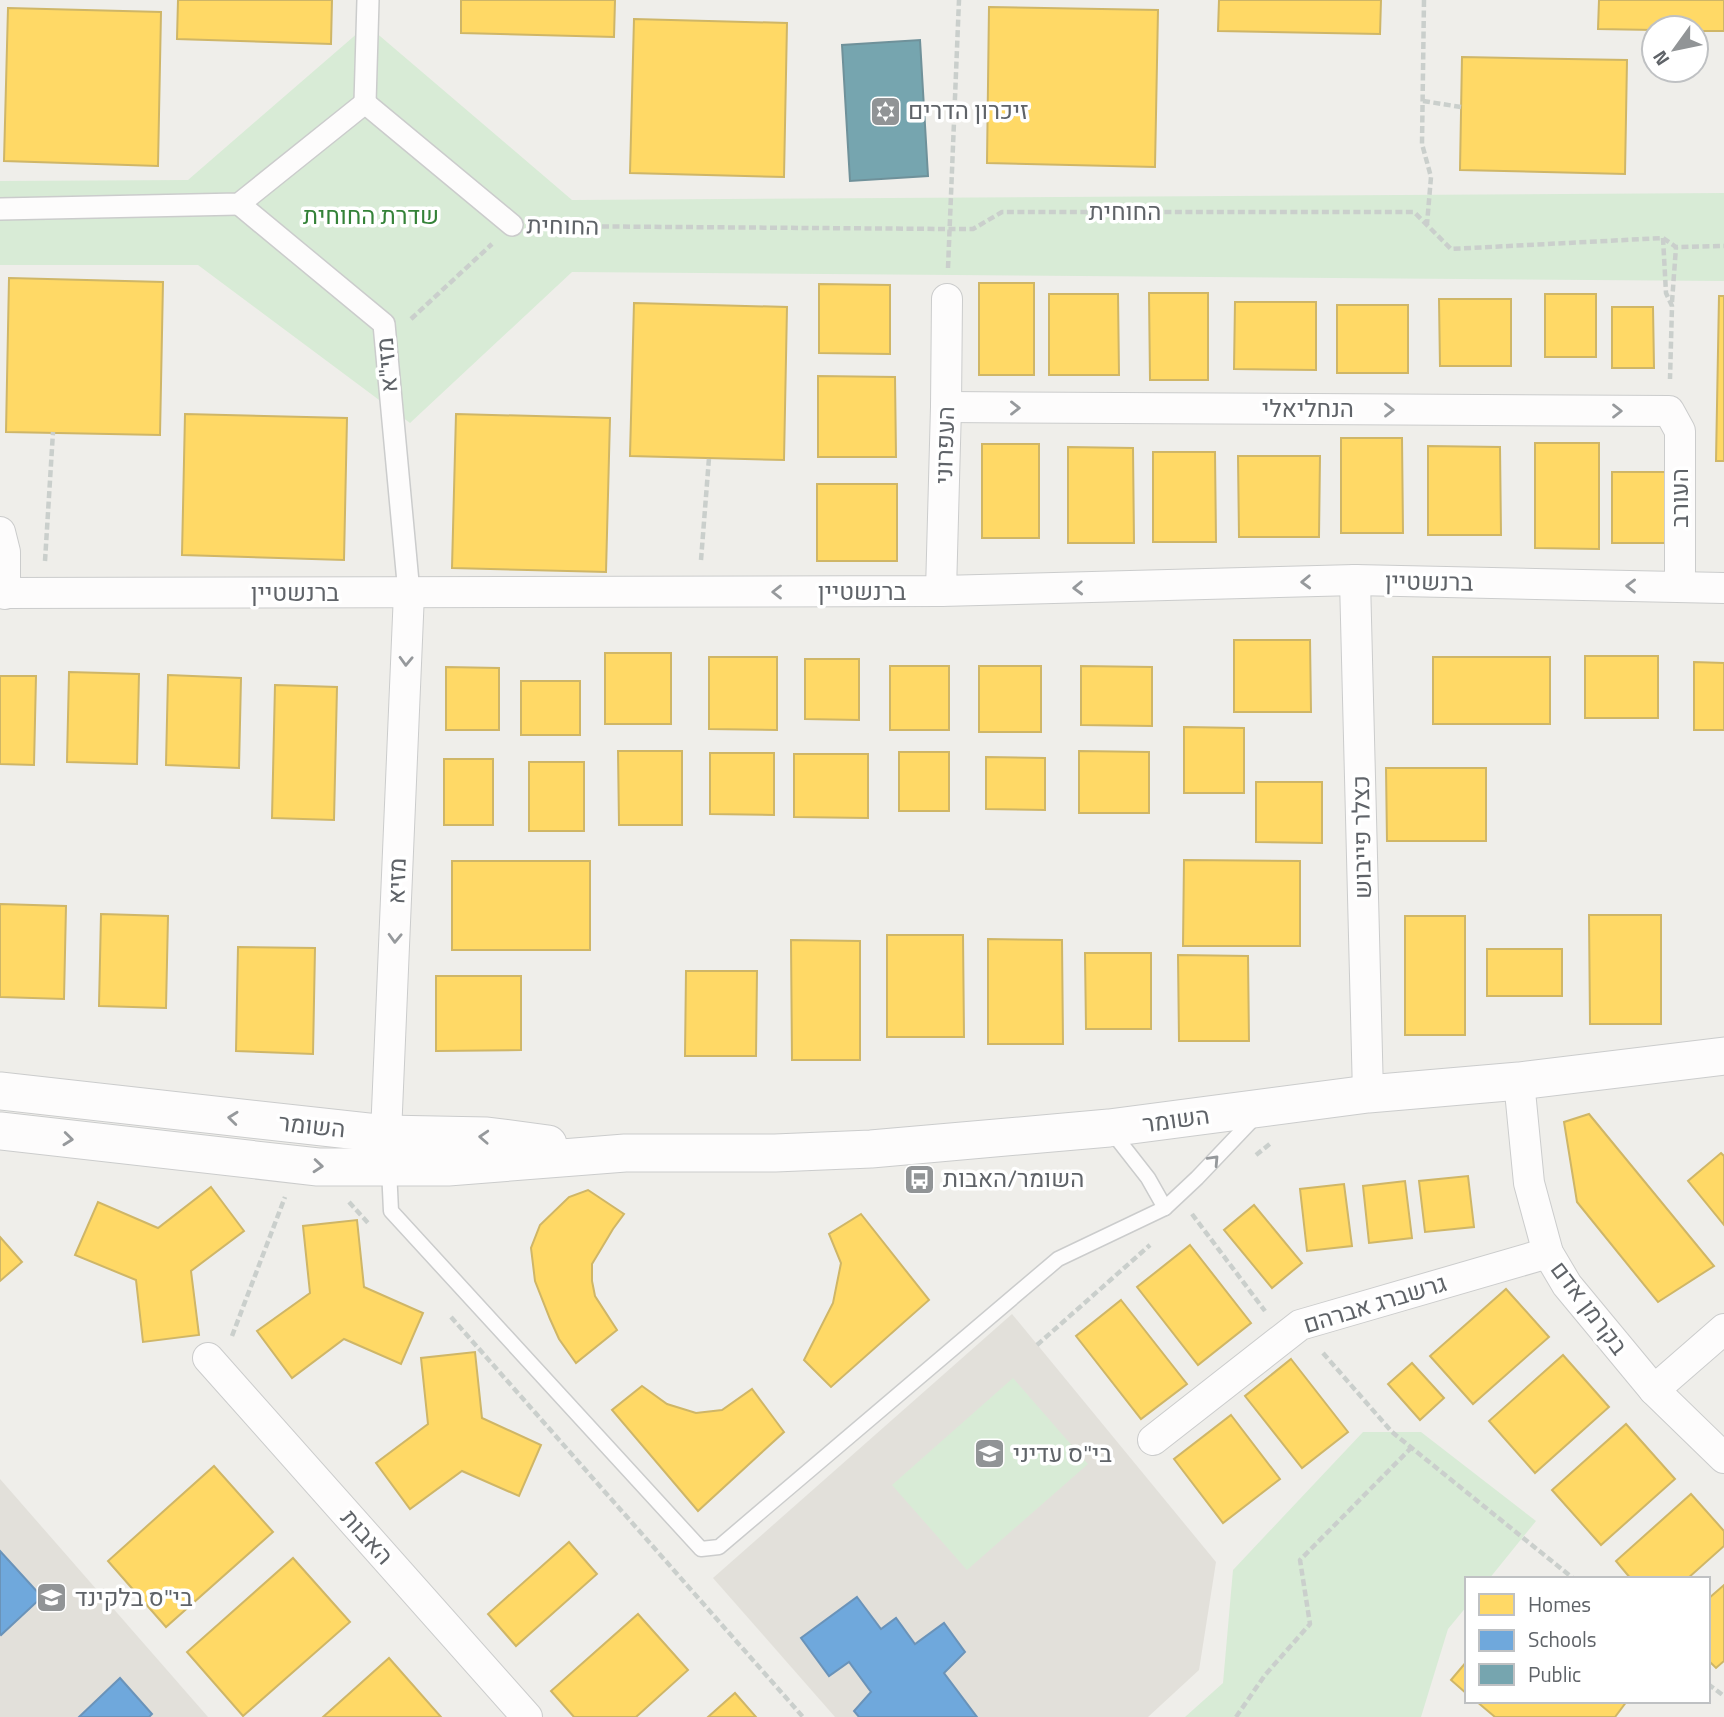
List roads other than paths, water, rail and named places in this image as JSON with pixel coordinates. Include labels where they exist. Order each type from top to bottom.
[{"type":"street","points":[[0,209],[239,204],[365,103],[368,0]]},
{"type":"street","name":"החוחית","points":[[365,103],[512,225]]},
{"type":"street","name":"מזי\"א","points":[[239,204],[384,324],[408,593]]},
{"type":"street","name":"העפרוני","points":[[941,592],[947,299]]},
{"type":"street","name":"הנחליאלי","points":[[946,407],[1669,411]]},
{"type":"street","name":"העורב","points":[[1669,411],[1680,431],[1680,587]]},
{"type":"street","points":[[0,532],[5,552],[2,594]]},
{"type":"street","name":"ברנשטיין","points":[[2,594],[941,592],[1355,580],[1724,588]]},
{"type":"street","name":"כצלר פייבוש","points":[[1355,580],[1368,1094]]},
{"type":"street","name":"מזיא","points":[[388,1151],[408,593]]},
{"type":"street","name":"השומר","points":[[0,1091],[388,1151],[448,1167],[625,1153],[775,1153],[872,1149],[1110,1128],[1368,1094],[1519,1081],[1724,1056]]},
{"type":"street","name":"בקרמן אדם","points":[[1519,1081],[1529,1183],[1548,1253],[1567,1285],[1654,1390],[1724,1458]]},
{"type":"street","name":"השומר","points":[[0,1132],[308,1165],[388,1151]]},
{"type":"street","name":"גרשברג אברהם","points":[[1153,1440],[1292,1331],[1548,1253]]},
{"type":"street","points":[[1654,1390],[1724,1329]]},
{"type":"street","name":"האבות","points":[[213,1364],[527,1717]]},
{"type":"lane","points":[[388,1151],[391,1211],[701,1549],[719,1547],[1058,1259],[1165,1208],[1263,1108]]},
{"type":"lane","points":[[1110,1128],[1148,1178],[1165,1208]]},
{"type":"place","name":"זיכרון הדרים","points":[[885,111]]},
{"type":"place","name":"השומר/האבות","points":[[920,1179]]},
{"type":"place","name":"בי\"ס עדיני","points":[[990,1454]]},
{"type":"place","name":"בי\"ס בלקינד","points":[[52,1598]]},
{"type":"park label","name":"שדרת החוחית","points":[[371,216]]}]
